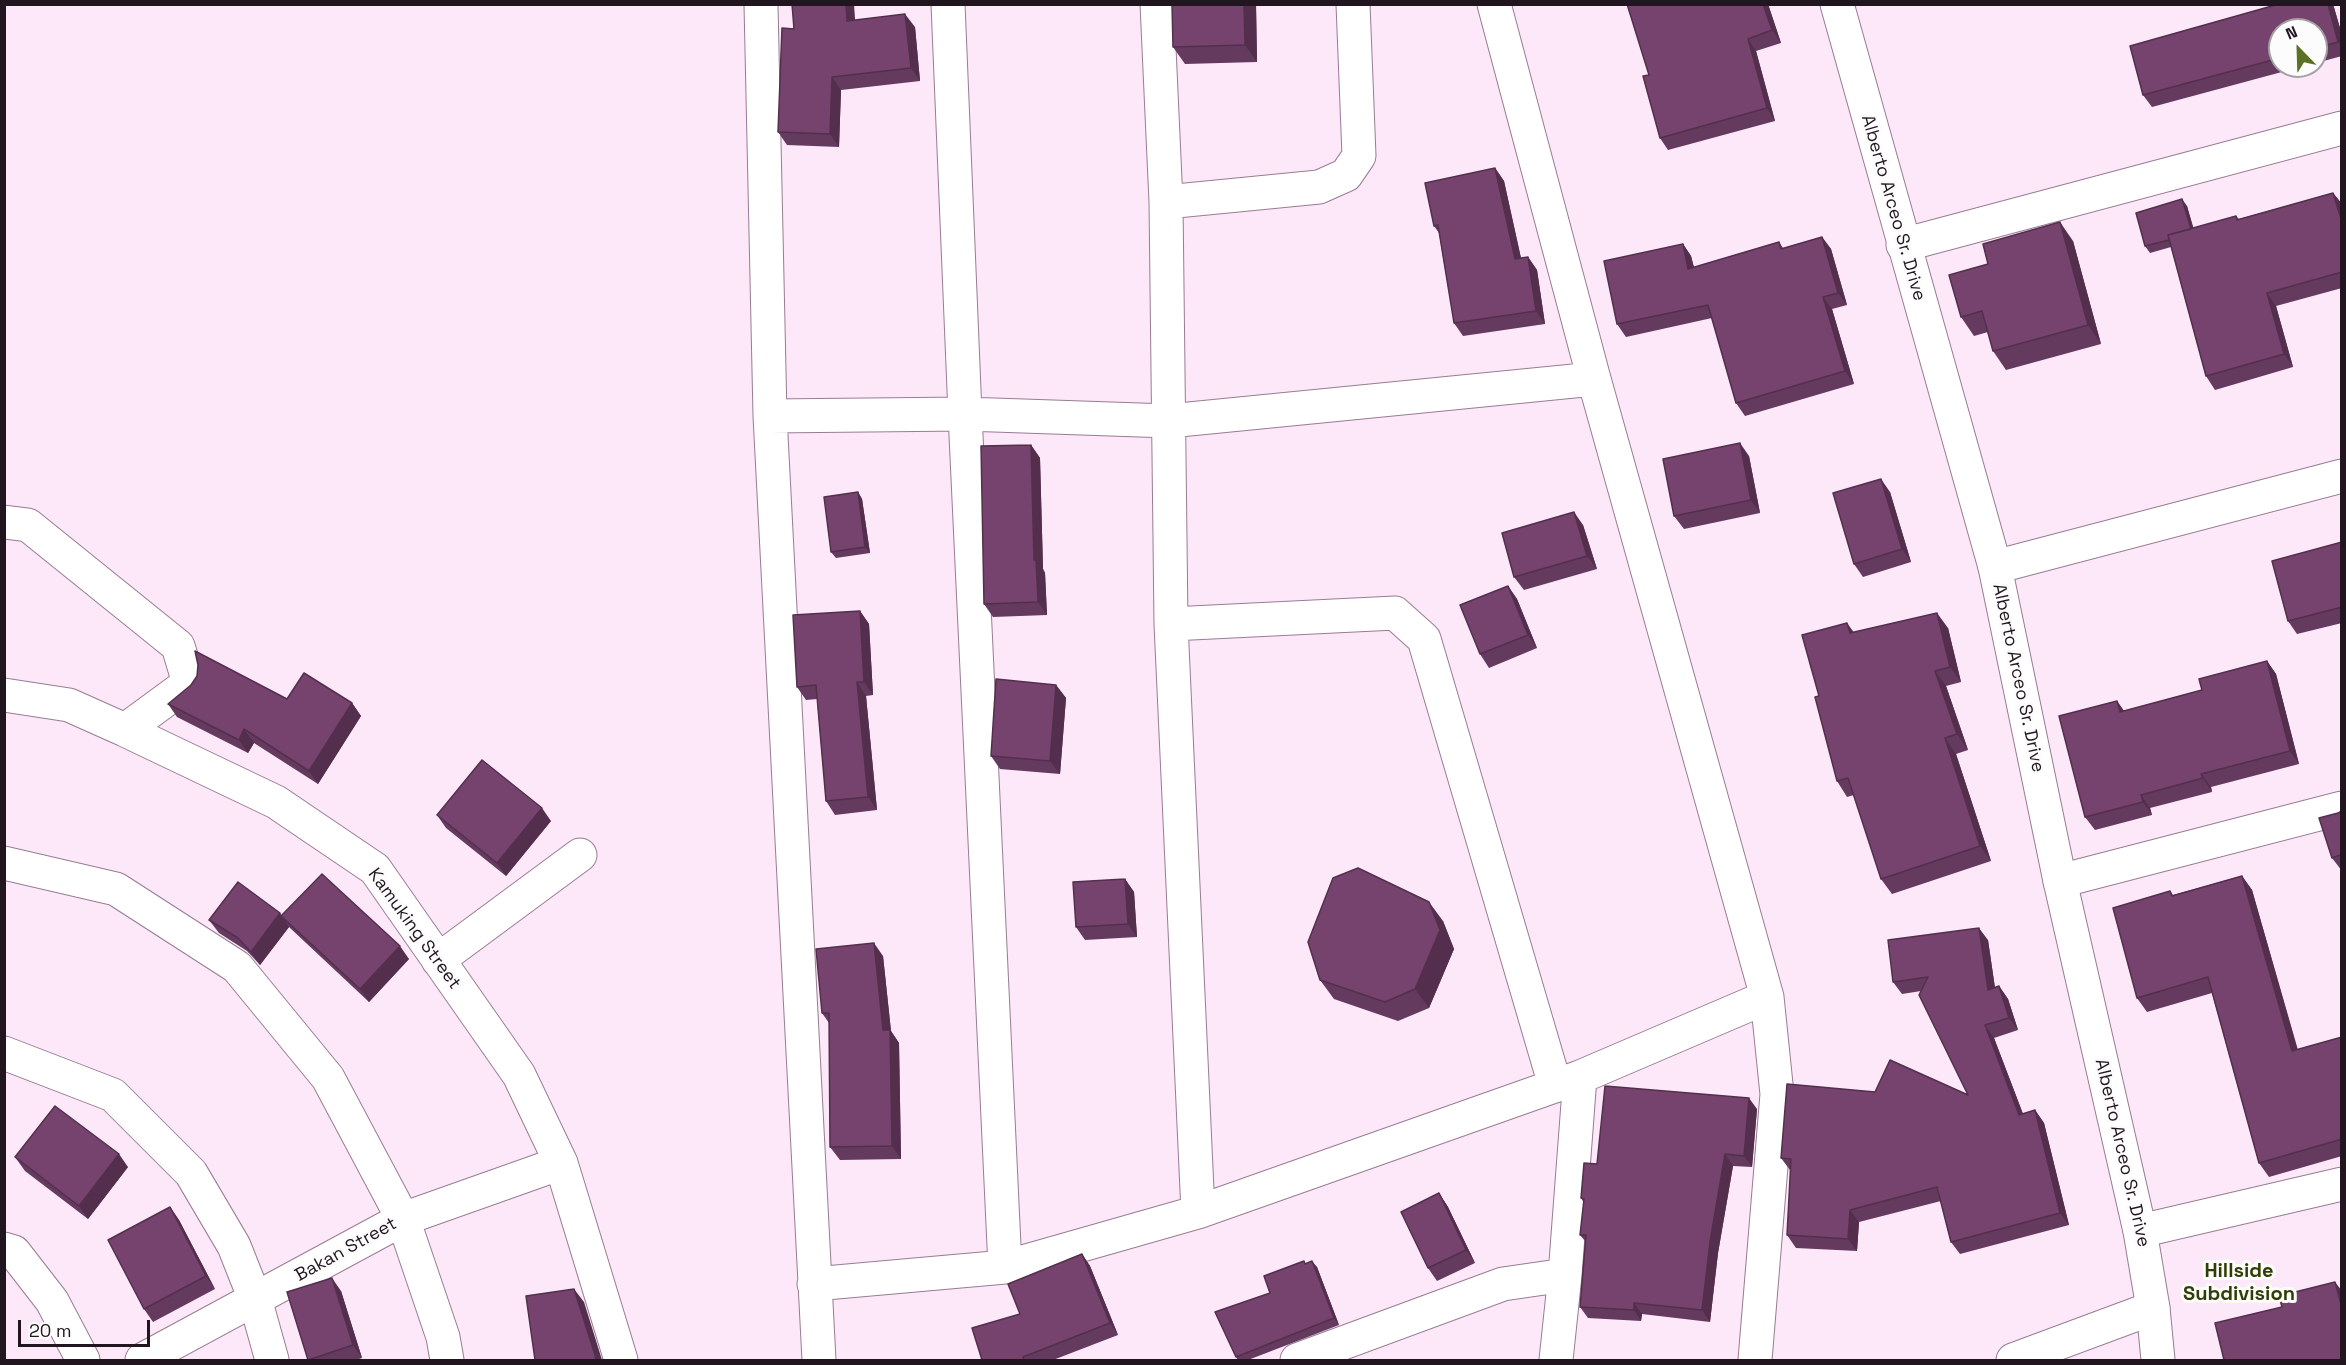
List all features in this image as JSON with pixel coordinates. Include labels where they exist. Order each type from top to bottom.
[{"type":"street","points":[[761,4],[770,416],[819,1360]]},
{"type":"street","points":[[948,4],[1005,1266]]},
{"type":"street","points":[[1158,4],[1166,202],[1171,624],[1198,1212]]},
{"type":"street","points":[[1166,202],[1319,187],[1346,175],[1359,156],[1353,4]]},
{"type":"street","points":[[1494,4],[1594,379],[1767,997],[1778,1094],[1755,1360]]},
{"type":"street","name":"Alberto Arceo Sr. Drive","points":[[1837,4],[1995,567],[2060,881],[2140,1231],[2153,1308],[2158,1360]]},
{"type":"street","points":[[1903,245],[2342,128]]},
{"type":"street","points":[[770,416],[965,414],[1169,421],[1594,379]]},
{"type":"street","points":[[1995,567],[2342,477]]},
{"type":"street","points":[[4,522],[28,525],[178,646],[189,683],[126,730]]},
{"type":"street","points":[[1171,624],[1395,613],[1424,639],[1567,1081],[1565,1275],[1556,1360]]},
{"type":"street","name":"Kamuking Street","points":[[4,695],[69,705],[126,730],[276,802],[375,870],[519,1075],[561,1163],[621,1360]]},
{"type":"street","points":[[2060,881],[2342,808]]},
{"type":"street","points":[[438,960],[580,855]]},
{"type":"street","points":[[4,862],[116,889],[237,967],[328,1078],[402,1219],[443,1337],[447,1360]]},
{"type":"street","points":[[814,1284],[1005,1266],[1198,1212],[1567,1081],[1767,997]]},
{"type":"street","points":[[4,1053],[113,1095],[191,1173],[234,1246],[255,1299],[272,1360]]},
{"type":"street","name":"Bakan Street","points":[[142,1360],[402,1219],[561,1163]]},
{"type":"street","points":[[2140,1231],[2342,1184]]},
{"type":"street","points":[[4,1249],[14,1252],[52,1301],[83,1360]]},
{"type":"street","points":[[1297,1360],[1503,1284],[1565,1275]]},
{"type":"street","points":[[2013,1360],[2153,1308]]},
{"type":"building","points":[[792,4],[846,4],[847,21],[905,14],[911,68],[832,77],[830,134],[778,132],[782,28],[794,29]]},
{"type":"building","points":[[1172,4],[1244,4],[1245,45],[1173,47]]},
{"type":"building","points":[[1627,4],[1763,4],[1772,30],[1748,39],[1767,108],[1660,138],[1643,76],[1649,75]]},
{"type":"building","points":[[2279,4],[2328,4],[2338,42],[2328,45],[2328,18],[2268,18],[2268,61],[2143,95],[2130,46]]},
{"type":"building","points":[[1495,168],[1515,259],[1528,257],[1536,311],[1454,323],[1438,225],[1434,226],[1425,183]]},
{"type":"building","points":[[2333,193],[2342,222],[2342,272],[2267,293],[2284,354],[2206,376],[2168,235],[2236,216],[2237,220]]},
{"type":"building","points":[[2182,199],[2191,229],[2168,235],[2169,240],[2145,246],[2136,213]]},
{"type":"building","points":[[2060,222],[2088,325],[1993,351],[1982,311],[1961,317],[1949,275],[1988,264],[1983,244]]},
{"type":"building","points":[[1822,237],[1838,293],[1823,297],[1845,371],[1736,403],[1708,305],[1617,324],[1604,261],[1683,244],[1688,269],[1779,242],[1781,249]]},
{"type":"building","points":[[1740,443],[1751,500],[1674,516],[1663,459]]},
{"type":"building","points":[[1031,445],[1034,560],[1036,560],[1038,602],[984,604],[981,446]]},
{"type":"building","points":[[1881,479],[1902,549],[1854,564],[1833,493]]},
{"type":"building","points":[[858,492],[865,547],[831,552],[824,497]]},
{"type":"building","points":[[1574,512],[1587,556],[1514,577],[1502,533]]},
{"type":"building","points":[[2342,542],[2342,607],[2288,621],[2272,561]]},
{"type":"building","points":[[1508,586],[1528,635],[1480,654],[1460,605]]},
{"type":"building","points":[[860,611],[864,682],[857,682],[868,797],[826,801],[816,685],[797,687],[793,615]]},
{"type":"building","points":[[1937,613],[1950,667],[1935,671],[1957,734],[1945,738],[1980,846],[1881,879],[1848,778],[1837,781],[1815,697],[1819,696],[1802,635],[1847,623],[1850,633]]},
{"type":"building","points":[[195,651],[287,699],[304,673],[352,703],[309,771],[244,729],[239,740],[168,704],[191,685],[197,676],[198,665]]},
{"type":"building","points":[[2267,661],[2290,751],[2201,774],[2203,778],[2141,795],[2143,802],[2085,817],[2059,716],[2117,701],[2120,712],[2202,690],[2199,679]]},
{"type":"building","points":[[996,679],[1056,685],[1050,761],[991,756]]},
{"type":"building","points":[[482,760],[542,808],[497,863],[437,815]]},
{"type":"building","points":[[2342,811],[2342,859],[2340,855],[2332,858],[2319,818]]},
{"type":"building","points":[[1358,868],[1429,902],[1440,930],[1415,989],[1385,1002],[1320,980],[1308,942],[1333,878]]},
{"type":"building","points":[[322,874],[400,946],[360,989],[281,916]]},
{"type":"building","points":[[2242,876],[2292,1051],[2342,1037],[2342,1139],[2259,1163],[2208,977],[2137,998],[2113,908],[2170,891],[2172,896]]},
{"type":"building","points":[[1125,879],[1128,924],[1076,927],[1073,882]]},
{"type":"building","points":[[238,882],[280,913],[251,952],[238,938],[209,920]]},
{"type":"building","points":[[1979,928],[1988,990],[1999,986],[2009,1018],[1985,1025],[2019,1115],[2035,1110],[2060,1213],[1951,1242],[1937,1187],[1850,1210],[1848,1239],[1787,1235],[1791,1159],[1781,1158],[1787,1084],[1875,1092],[1890,1060],[1968,1095],[1919,995],[1928,977],[1893,982],[1888,940]]},
{"type":"building","points":[[874,943],[883,1030],[890,1030],[892,1146],[830,1147],[829,1013],[822,1013],[816,949]]},
{"type":"building","points":[[1605,1086],[1749,1098],[1744,1156],[1725,1154],[1710,1242],[1702,1310],[1634,1303],[1634,1310],[1580,1307],[1586,1235],[1580,1235],[1584,1199],[1581,1198],[1584,1163],[1597,1164]]},
{"type":"building","points":[[55,1106],[119,1154],[79,1206],[15,1157]]},
{"type":"building","points":[[1439,1193],[1466,1250],[1428,1268],[1401,1212]]},
{"type":"building","points":[[170,1207],[206,1276],[144,1309],[108,1240]]},
{"type":"building","points":[[1082,1254],[1110,1323],[1023,1357],[1024,1360],[982,1360],[972,1328],[1020,1314],[1008,1284]]},
{"type":"building","points":[[1304,1261],[1305,1264],[1312,1261],[1334,1318],[1236,1357],[1215,1312],[1270,1293],[1264,1276]]},
{"type":"building","points":[[332,1278],[353,1345],[308,1360],[287,1292]]},
{"type":"building","points":[[2335,1282],[2342,1308],[2342,1360],[2224,1360],[2215,1323],[2282,1307],[2279,1296]]},
{"type":"building","points":[[574,1289],[596,1360],[535,1360],[526,1296]]},
{"type":"district","name":"Hillside Subdivision","points":[[2239,1284]]}]
